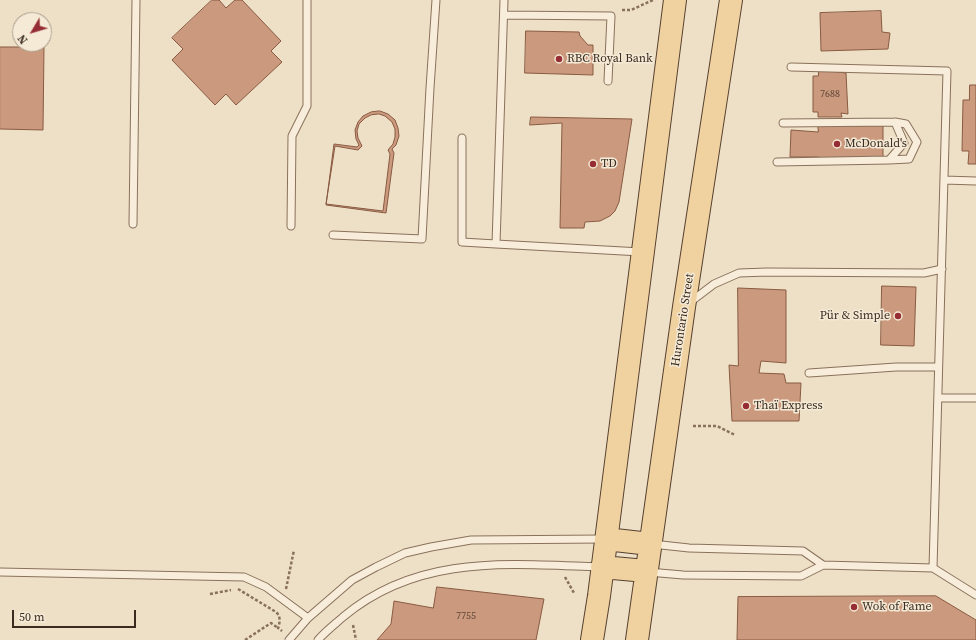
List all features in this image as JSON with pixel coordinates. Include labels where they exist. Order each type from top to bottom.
[{"type":"main road","points":[[592,640],[675,0]]},
{"type":"main road","name":"Hurontario Street","points":[[636,640],[684,307],[731,0]]},
{"type":"main road","points":[[606,539],[650,544]]},
{"type":"main road","points":[[602,567],[646,571]]},
{"type":"lane","points":[[133,224],[136,0]]},
{"type":"lane","points":[[291,226],[292,136],[308,106],[307,0]]},
{"type":"lane","points":[[333,235],[422,239],[436,0]]},
{"type":"lane","points":[[496,244],[504,0]]},
{"type":"lane","points":[[504,15],[611,16],[608,81]]},
{"type":"lane","points":[[791,67],[947,71],[933,568]]},
{"type":"lane","points":[[889,160],[904,143],[895,122]]},
{"type":"lane","points":[[777,162],[909,159],[916,142],[906,124],[895,122],[783,123]]},
{"type":"lane","points":[[462,138],[462,242],[642,252]]},
{"type":"lane","points":[[944,180],[976,181]]},
{"type":"lane","points":[[684,307],[714,284],[740,273],[924,273],[942,269]]},
{"type":"lane","points":[[809,373],[896,367],[938,368]]},
{"type":"lane","points":[[938,398],[976,398]]},
{"type":"lane","points":[[290,638],[308,618],[352,580],[405,553],[471,540],[606,539]]},
{"type":"lane","points":[[650,544],[689,548],[803,551],[823,565]]},
{"type":"lane","points":[[318,640],[352,610],[382,590],[421,575],[467,566],[514,564],[602,567]]},
{"type":"lane","points":[[646,571],[683,575],[800,576],[823,565],[933,568],[976,595]]},
{"type":"lane","points":[[0,572],[244,577],[266,588],[308,618]]},
{"type":"path","points":[[622,10],[631,10],[653,0]]},
{"type":"path","points":[[693,426],[717,426],[735,435]]},
{"type":"path","points":[[278,628],[294,550]]},
{"type":"path","points":[[565,576],[574,593]]},
{"type":"path","points":[[210,594],[237,588],[276,612],[280,617]]},
{"type":"path","points":[[348,629],[358,620]]},
{"type":"path","points":[[245,640],[271,623],[290,638]]},
{"type":"path","points":[[353,624],[355,640]]},
{"type":"building","points":[[212,0],[219,0],[226,8],[235,0],[242,0],[281,41],[271,51],[282,62],[236,105],[226,94],[215,105],[172,60],[183,49],[172,38]]},
{"type":"building","points":[[881,11],[882,32],[890,33],[888,49],[821,51],[820,13]]},
{"type":"building","name":"RBC Royal Bank","points":[[526,31],[579,32],[580,36],[588,45],[593,45],[593,75],[525,73]]},
{"type":"building","points":[[0,47],[12,47],[12,52],[44,52],[43,130],[0,129]]},
{"type":"building","points":[[819,70],[846,73],[848,114],[841,113],[842,117],[818,117],[818,112],[813,112],[813,76],[818,76]]},
{"type":"building","points":[[970,85],[976,85],[976,164],[968,164],[969,151],[962,151],[963,100],[969,100]]},
{"type":"building","points":[[380,111],[388,114],[395,120],[399,136],[396,145],[392,149],[394,153],[386,213],[326,205],[334,144],[357,147],[359,145],[356,139],[355,130],[358,122],[363,116],[371,112]]},
{"type":"building","points":[[379,114],[385,116],[392,122],[395,129],[393,144],[388,150],[390,154],[383,211],[326,204],[335,146],[358,150],[362,146],[358,138],[357,131],[359,124],[371,115]]},
{"type":"building","name":"TD","points":[[531,117],[632,119],[619,202],[615,211],[610,216],[600,221],[585,222],[584,228],[560,228],[562,123],[530,125]]},
{"type":"building","name":"McDonald's","points":[[818,125],[883,125],[883,159],[819,160],[819,157],[790,157],[791,130],[818,132]]},
{"type":"building","name":"Pür & Simple","points":[[882,286],[916,287],[914,346],[881,345]]},
{"type":"building","points":[[738,288],[786,290],[786,363],[761,361],[759,373],[784,374],[786,383],[801,383],[799,421],[732,421],[729,365],[738,366]]},
{"type":"building","points":[[437,587],[544,599],[536,640],[377,640],[391,624],[394,601],[433,608]]},
{"type":"building","points":[[936,596],[976,620],[976,640],[737,640],[738,597]]},
{"type":"place","name":"RBC Royal Bank","points":[[559,59]]},
{"type":"place","name":"McDonald's","points":[[837,144]]},
{"type":"place","name":"TD","points":[[593,164]]},
{"type":"place","name":"Pür & Simple","points":[[898,316]]},
{"type":"place","name":"Thaï Express","points":[[746,406]]},
{"type":"place","name":"Wok of Fame","points":[[854,607]]}]
